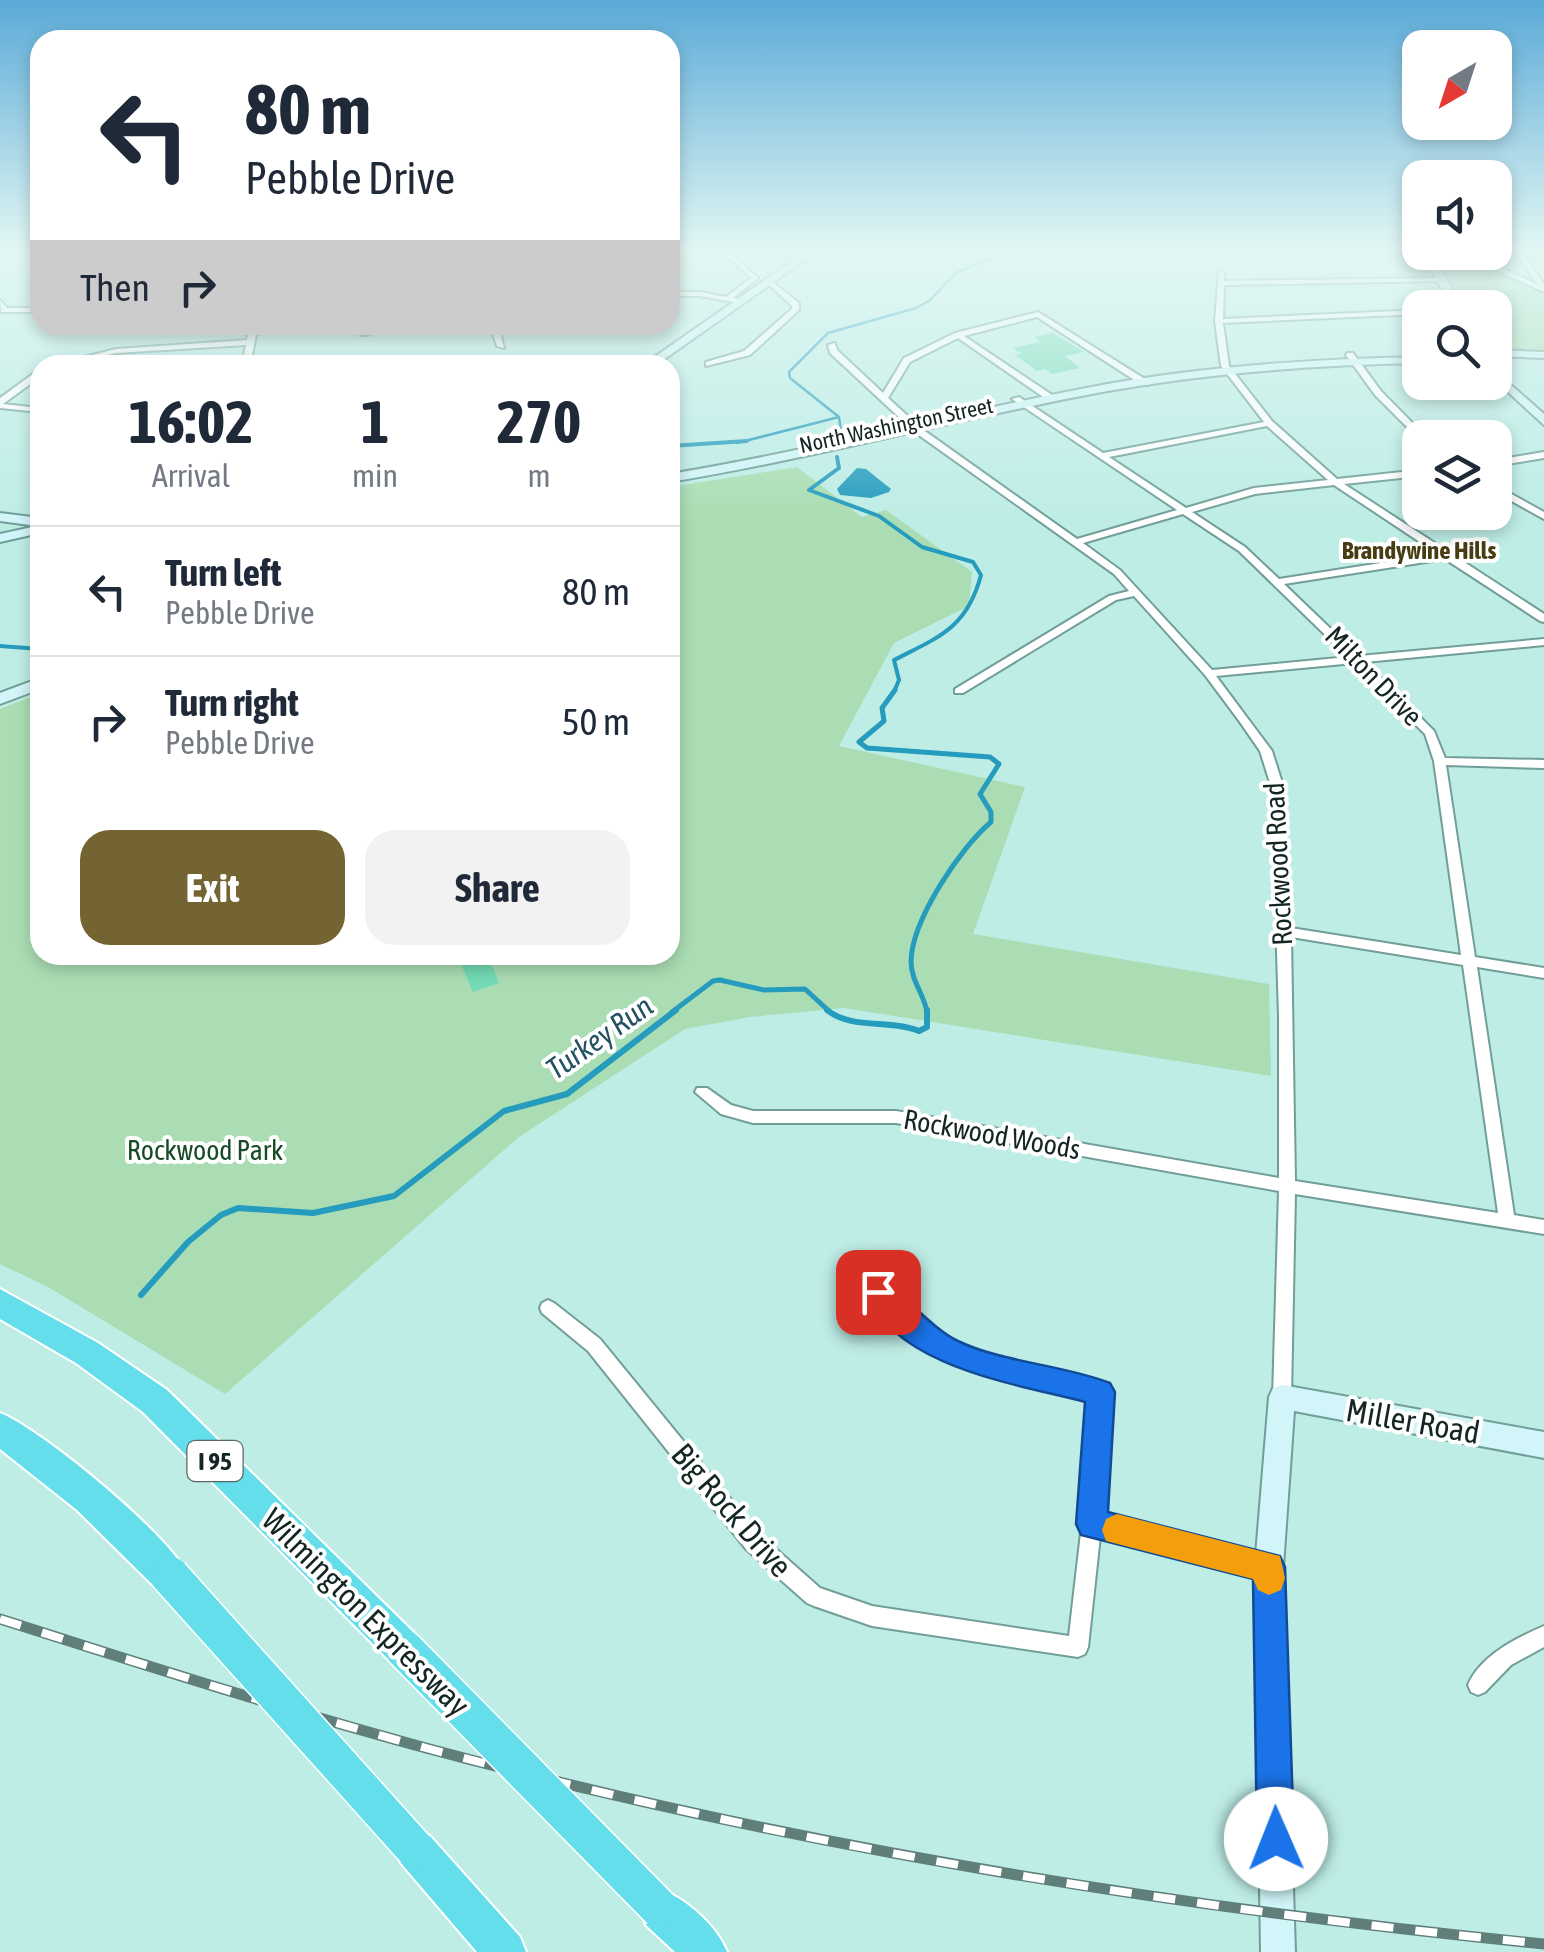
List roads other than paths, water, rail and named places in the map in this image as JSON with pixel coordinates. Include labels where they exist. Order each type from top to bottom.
[{"type":"highway","name":"Wilmington Expressway","points":[[0,1304],[87,1353],[155,1401],[706,1952]]},
{"type":"highway","points":[[0,1429],[61,1471],[120,1523],[505,1952]]},
{"type":"main road","points":[[662,355],[682,339]]},
{"type":"main road","name":"North Washington Street","points":[[680,466],[915,427],[1140,379],[1402,357]]},
{"type":"main road","points":[[1512,357],[1544,358]]},
{"type":"main road","points":[[1512,390],[1544,421]]},
{"type":"main road","points":[[680,476],[833,450],[915,427]]},
{"type":"main road","points":[[0,517],[30,525]]},
{"type":"main road","points":[[0,517],[10,524],[7,534]]},
{"type":"main road","points":[[0,699],[30,687]]},
{"type":"main road","points":[[1278,1952],[1269,1567],[1282,1397]]},
{"type":"main road","name":"Miller Road","points":[[1282,1397],[1544,1444]]},
{"type":"street","points":[[499,339],[501,346]]},
{"type":"street","points":[[710,364],[747,353],[763,339]]},
{"type":"street","points":[[884,398],[907,360],[951,339]]},
{"type":"street","points":[[963,339],[1048,396]]},
{"type":"street","points":[[1077,339],[1140,379]]},
{"type":"street","points":[[1223,339],[1228,369],[1269,424],[1335,482],[1544,619]]},
{"type":"street","points":[[99,355],[251,342],[248,355]]},
{"type":"street","name":"Rockwood Road","points":[[832,345],[915,427],[1117,572],[1208,673],[1266,751],[1275,774],[1282,930],[1286,1186],[1282,1397]]},
{"type":"street","points":[[1352,359],[1405,420]]},
{"type":"street","points":[[0,404],[30,381]]},
{"type":"street","name":"Milton Drive","points":[[1021,402],[1228,538],[1279,582],[1430,733],[1440,760],[1506,1221]]},
{"type":"street","points":[[0,404],[30,408]]},
{"type":"street","points":[[1100,456],[1269,424]]},
{"type":"street","points":[[1512,460],[1544,455]]},
{"type":"street","points":[[1076,542],[1254,491],[1402,475]]},
{"type":"street","points":[[1512,498],[1544,516]]},
{"type":"street","points":[[1279,582],[1444,556]]},
{"type":"street","points":[[959,691],[1113,598],[1136,593]]},
{"type":"street","points":[[1208,673],[1544,642]]},
{"type":"street","points":[[1440,760],[1544,764]]},
{"type":"street","points":[[1282,930],[1544,972]]},
{"type":"street","name":"Rockwood Woods","points":[[702,1092],[726,1110],[754,1118],[896,1116],[1286,1186],[1544,1227]]},
{"type":"street","points":[[878,1292],[912,1327],[954,1354],[1100,1392],[1092,1524],[1269,1567]]},
{"type":"street","name":"Big Rock Drive","points":[[548,1308],[594,1345],[774,1564],[814,1596],[842,1609],[1078,1647],[1092,1524]]},
{"type":"street","points":[[1478,1685],[1504,1658],[1544,1636]]},
{"type":"water","points":[[857,468],[866,469],[891,489],[889,492],[871,498],[840,495],[837,489]]},
{"type":"waterway","points":[[822,339],[789,372],[790,378],[839,417]]},
{"type":"waterway","points":[[744,441],[839,417]]},
{"type":"waterway","name":"Turkey Run","points":[[839,417],[841,432]]},
{"type":"waterway","points":[[680,445],[744,441]]},
{"type":"waterway","points":[[737,443],[744,441]]},
{"type":"waterway","name":"Turkey Run","points":[[837,457],[839,468],[809,490],[879,516],[922,547],[973,562],[981,575],[968,607],[949,629],[894,660],[899,680],[895,691]]},
{"type":"waterway","points":[[0,646],[30,648]]},
{"type":"waterway","name":"Turkey Run","points":[[895,691],[882,708],[884,721],[859,742],[867,748],[990,757],[999,764],[980,794],[991,812],[991,822],[940,886],[913,944],[912,968],[927,1012]]},
{"type":"waterway","name":"Turkey Run","points":[[672,1012],[713,981],[720,980],[764,990],[805,989],[829,1011]]},
{"type":"waterway","name":"Turkey Run","points":[[141,1295],[188,1242],[221,1215],[238,1208],[313,1213],[394,1196],[504,1111],[567,1094],[676,1010]]},
{"type":"waterway","points":[[829,1011],[848,1020],[919,1031],[927,1027],[927,1012]]},
{"type":"railway","points":[[0,1619],[372,1733],[702,1815],[1121,1892],[1544,1944]]},
{"type":"district","name":"Brandywine Hills","points":[[1419,550]]},
{"type":"park label","name":"Rockwood Park","points":[[205,1150]]}]
